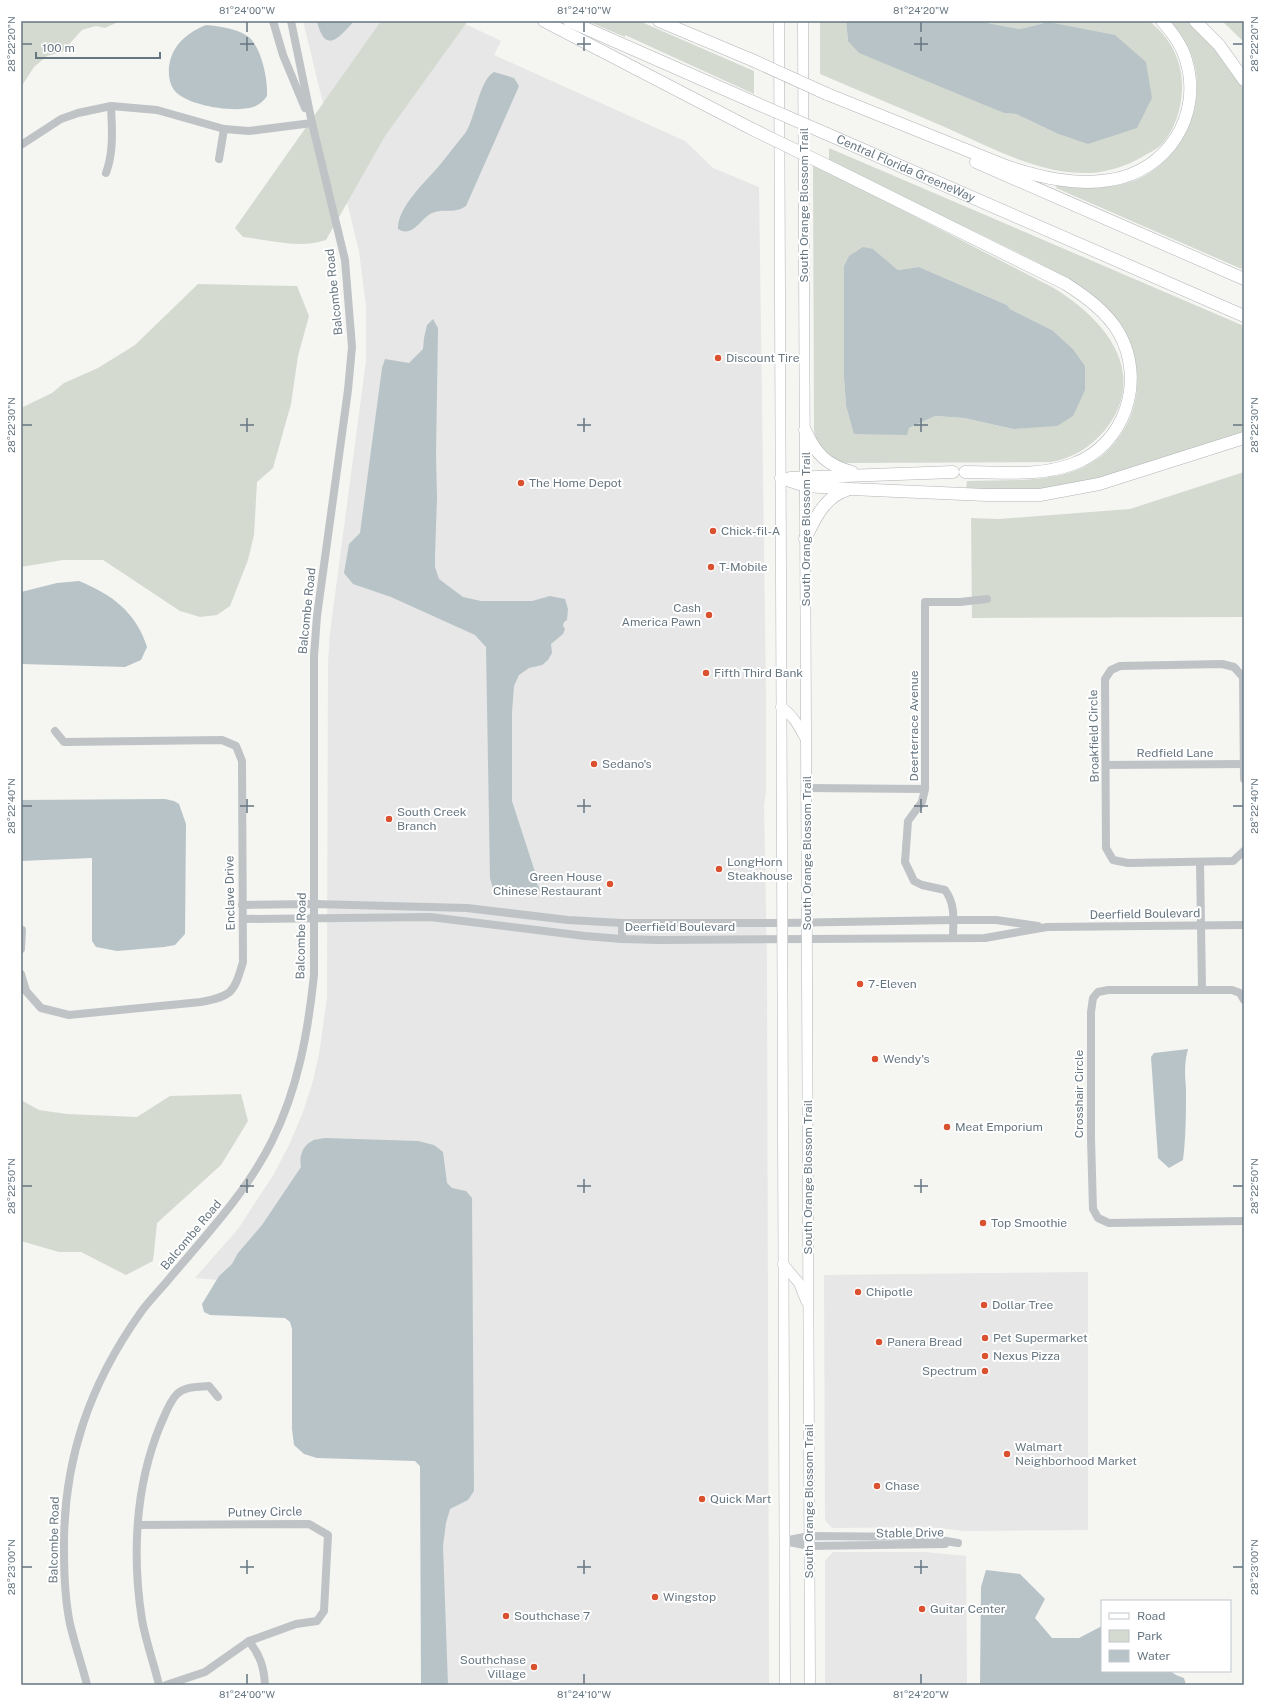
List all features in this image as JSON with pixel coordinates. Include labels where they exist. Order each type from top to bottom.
[{"type":"highway","points":[[544,21],[752,129],[1066,284],[1082,294],[1104,314],[1119,333],[1128,352],[1131,386],[1127,406],[1115,433],[1101,447],[1074,464],[1055,470],[1033,472],[959,472],[863,475],[806,481]]},
{"type":"highway","name":"Central Florida GreeneWay","points":[[568,21],[1244,316]]},
{"type":"highway","points":[[659,21],[752,60],[970,160],[1244,279]]},
{"type":"highway","points":[[827,94],[998,163],[1026,172],[1070,181],[1093,182],[1112,180],[1145,168],[1160,157],[1180,132],[1188,115],[1190,74],[1186,58],[1177,39],[1162,21]]},
{"type":"highway","points":[[1195,21],[1219,45],[1244,80]]},
{"type":"highway","points":[[805,430],[815,450],[822,458],[840,468],[863,475]]},
{"type":"highway","points":[[781,478],[851,489],[986,496],[1040,495],[1059,493],[1099,484],[1244,438]]},
{"type":"highway","points":[[805,539],[819,512],[827,502],[839,493],[851,489]]},
{"type":"main road","name":"South Orange Blossom Trail","points":[[779,21],[785,1685]]},
{"type":"main road","name":"South Orange Blossom Trail","points":[[804,21],[810,1685]]},
{"type":"main road","points":[[781,707],[796,721],[806,742]]},
{"type":"main road","points":[[783,1264],[799,1283],[808,1308]]},
{"type":"street","name":"Balcombe Road","points":[[273,21],[283,55],[312,123]]},
{"type":"street","name":"Balcombe Road","points":[[87,1685],[70,1624],[64,1580],[66,1493],[78,1435],[103,1375],[142,1312],[216,1225],[242,1191],[272,1142],[293,1090],[309,1021],[314,975],[314,656],[317,616],[348,390],[352,347],[345,260],[336,216],[312,123],[291,21]]},
{"type":"street","points":[[21,145],[61,119],[78,113],[111,106],[157,110],[224,129],[248,131],[312,123]]},
{"type":"street","points":[[106,173],[112,146],[111,106]]},
{"type":"street","points":[[219,159],[224,129]]},
{"type":"street","name":"Deerterrace Avenue","points":[[953,938],[951,898],[945,890],[922,885],[914,881],[905,862],[908,821],[922,802],[925,789],[925,602],[960,602],[987,599]]},
{"type":"street","name":"Broakfield Circle","points":[[1244,779],[1243,677],[1234,667],[1222,664],[1120,666],[1111,670],[1105,679],[1106,848],[1113,860],[1128,863],[1233,861],[1244,851]]},
{"type":"street","name":"Enclave Drive","points":[[21,974],[26,991],[41,1008],[70,1015],[201,1002],[222,998],[236,985],[243,962],[242,761],[236,746],[222,740],[64,742],[55,731]]},
{"type":"street","name":"Redfield Lane","points":[[1106,765],[1244,764]]},
{"type":"street","points":[[807,788],[925,789]]},
{"type":"street","points":[[1200,862],[1202,989],[1232,990],[1240,993],[1244,1000]]},
{"type":"street","name":"Deerfield Boulevard","points":[[242,905],[314,904],[467,908],[568,920],[622,923],[782,923],[996,920],[1047,928]]},
{"type":"street","name":"Deerfield Boulevard","points":[[243,919],[430,917],[622,939],[985,938],[1047,928],[1244,925]]},
{"type":"street","points":[[622,923],[622,939]]},
{"type":"street","points":[[21,949],[22,930]]},
{"type":"street","name":"Crosshair Circle","points":[[1202,989],[1108,990],[1098,992],[1093,998],[1091,1012],[1091,1139],[1093,1209],[1098,1218],[1110,1223],[1244,1221]]},
{"type":"street","points":[[159,1685],[142,1622],[137,1573],[138,1526],[142,1491],[151,1449],[168,1408],[177,1394],[188,1387],[209,1386],[218,1397]]},
{"type":"street","name":"Putney Circle","points":[[138,1526],[309,1524],[328,1535],[324,1611],[317,1621],[296,1624],[249,1641],[206,1672],[166,1685]]},
{"type":"street","name":"Stable Drive","points":[[784,1541],[922,1537],[958,1544],[922,1545],[809,1541]]},
{"type":"street","points":[[249,1641],[255,1649],[264,1669],[265,1685]]},
{"type":"shaded area","points":[[303,21],[459,21],[501,41],[494,55],[685,141],[713,168],[759,187],[766,697],[766,792],[764,805],[767,969],[769,1685],[437,1685],[435,1299],[195,1278],[238,1229],[274,1174],[290,1143],[303,1112],[313,1081],[319,1054],[327,998],[328,662],[330,633],[366,361],[366,306],[359,251]]},
{"type":"shaded area","points":[[1088,1272],[1088,1530],[966,1531],[927,1527],[832,1528],[825,1520],[824,1275]]},
{"type":"shaded area","points":[[833,1552],[925,1552],[966,1556],[967,1685],[825,1685],[825,1561]]},
{"type":"green space","points":[[21,21],[120,21],[105,28],[96,26],[82,30],[62,52],[47,56],[34,67],[21,87]]},
{"type":"green space","points":[[381,21],[467,22],[385,136],[326,240],[316,243],[296,244],[243,237],[235,228]]},
{"type":"green space","points":[[587,21],[639,21],[754,71],[754,94],[625,35],[625,37]]},
{"type":"green space","points":[[820,21],[846,21],[848,41],[1004,113],[1016,114],[1056,133],[1048,22],[1020,29],[977,21],[1149,21],[1165,37],[1180,66],[1182,88],[1178,113],[1174,125],[1164,142],[1153,151],[1130,163],[1111,170],[1090,173],[1053,170],[999,152],[947,128],[820,74]]},
{"type":"green space","points":[[1170,21],[1188,21],[1193,25],[1230,66],[1244,86],[1244,270],[1056,188],[1057,185],[1098,188],[1128,183],[1155,169],[1169,157],[1181,141],[1190,124],[1195,106],[1197,87],[1195,68],[1189,49],[1183,38]]},
{"type":"green space","points":[[1222,21],[1244,21],[1244,42]]},
{"type":"green space","points":[[829,148],[1244,326],[1244,435],[1146,466],[1059,489],[966,490],[967,481],[1038,479],[1060,475],[1081,468],[1100,457],[1116,441],[1132,412],[1137,384],[1137,372],[1133,351],[1125,332],[1114,316],[1084,289],[1049,268],[829,161]]},
{"type":"green space","points":[[813,164],[1052,287],[1071,299],[1103,330],[1115,348],[1122,367],[1123,387],[1118,408],[1105,430],[1088,447],[1067,458],[1051,462],[848,463],[829,457],[821,449],[814,430]],"holes":[[[874,250],[898,270],[919,267],[1007,305],[1010,309],[1052,330],[1072,348],[1013,429],[964,418],[935,416],[909,428],[846,405],[844,378],[844,266]]]},
{"type":"green space","points":[[198,284],[297,286],[309,316],[298,356],[291,404],[273,468],[257,482],[254,535],[248,560],[230,606],[217,615],[200,617],[180,611],[103,560],[63,560],[21,567],[21,408],[52,393],[64,383],[98,368],[135,345]]},
{"type":"green space","points":[[1244,472],[1244,617],[972,618],[971,518],[999,519],[1130,509]]},
{"type":"green space","points":[[241,1094],[248,1121],[221,1165],[157,1223],[153,1261],[126,1275],[81,1252],[59,1252],[21,1241],[21,1100],[39,1110],[67,1114],[137,1117],[170,1096]]},
{"type":"water","points":[[317,21],[354,21],[338,37],[333,40],[328,40],[324,38]]},
{"type":"water","points":[[846,21],[977,21],[1020,29],[1048,22],[1115,35],[1146,62],[1152,98],[1137,128],[1088,144],[1056,133],[1016,114],[1004,113],[859,53],[848,41]]},
{"type":"water","points":[[206,25],[223,27],[241,32],[250,38],[254,43],[261,57],[267,89],[267,96],[259,104],[245,109],[211,107],[180,96],[171,86],[169,64],[173,53],[178,45],[193,31]]},
{"type":"water","points":[[494,72],[514,78],[519,86],[466,206],[457,210],[439,211],[430,214],[412,230],[403,231],[398,229],[402,212],[413,195],[439,166],[466,132],[481,90],[489,76]]},
{"type":"water","points":[[863,247],[873,249],[898,270],[919,267],[1007,305],[1010,309],[1052,330],[1072,348],[1085,366],[1085,390],[1073,416],[1057,426],[1013,429],[964,418],[935,416],[909,428],[907,435],[854,434],[846,405],[844,378],[844,266],[849,256]]},
{"type":"water","points":[[433,319],[438,328],[435,567],[439,579],[463,597],[481,601],[532,601],[550,596],[565,599],[568,609],[567,620],[564,622],[563,626],[565,629],[563,634],[551,644],[552,653],[548,660],[542,665],[529,668],[519,675],[514,686],[512,712],[512,801],[535,872],[534,877],[540,890],[537,895],[510,894],[493,889],[490,878],[486,647],[475,635],[391,597],[353,584],[344,573],[349,544],[360,533],[382,368],[385,359],[409,363],[423,349],[427,325]]},
{"type":"water","points":[[79,581],[112,598],[129,614],[142,635],[147,647],[141,660],[125,667],[21,664],[21,592],[57,583]]},
{"type":"water","points":[[165,799],[179,804],[186,824],[185,934],[175,945],[164,947],[117,951],[96,947],[92,941],[92,858],[21,861],[21,800]]},
{"type":"water","points":[[1188,1049],[1185,1069],[1186,1116],[1183,1160],[1169,1168],[1158,1158],[1151,1057],[1154,1053]]},
{"type":"water","points":[[325,1138],[418,1141],[434,1145],[443,1152],[447,1183],[452,1188],[466,1191],[472,1198],[474,1491],[468,1500],[450,1509],[446,1523],[443,1546],[448,1685],[421,1685],[420,1466],[415,1461],[317,1458],[304,1454],[294,1445],[292,1429],[292,1329],[290,1322],[285,1318],[210,1315],[204,1312],[202,1304],[219,1276],[232,1264],[238,1253],[262,1225],[301,1167],[300,1159],[306,1146],[313,1140]]},
{"type":"water","points":[[986,1570],[1020,1574],[1045,1599],[1035,1618],[1052,1638],[1079,1638],[1101,1627],[1101,1672],[1172,1672],[1184,1678],[1186,1685],[980,1685],[981,1587]]},
{"type":"place","name":"Discount Tire","points":[[718,358]]},
{"type":"place","name":"The Home Depot","points":[[521,483]]},
{"type":"place","name":"Chick-fil-A","points":[[713,531]]},
{"type":"place","name":"T-Mobile","points":[[711,567]]},
{"type":"place","name":"Cash America Pawn","points":[[709,615]]},
{"type":"place","name":"Fifth Third Bank","points":[[706,673]]},
{"type":"place","name":"Sedano's","points":[[594,764]]},
{"type":"place","name":"South Creek Branch","points":[[389,819]]},
{"type":"place","name":"LongHorn Steakhouse","points":[[719,869]]},
{"type":"place","name":"Green House Chinese Restaurant","points":[[610,884]]},
{"type":"place","name":"7-Eleven","points":[[860,984]]},
{"type":"place","name":"Wendy's","points":[[875,1059]]},
{"type":"place","name":"Meat Emporium","points":[[947,1127]]},
{"type":"place","name":"Top Smoothie","points":[[983,1223]]},
{"type":"place","name":"Chipotle","points":[[858,1292]]},
{"type":"place","name":"Dollar Tree","points":[[984,1305]]},
{"type":"place","name":"Pet Supermarket","points":[[985,1338]]},
{"type":"place","name":"Panera Bread","points":[[879,1342]]},
{"type":"place","name":"Nexus Pizza","points":[[985,1356]]},
{"type":"place","name":"Spectrum","points":[[985,1371]]},
{"type":"place","name":"Walmart Neighborhood Market","points":[[1007,1454]]},
{"type":"place","name":"Chase","points":[[877,1486]]},
{"type":"place","name":"Quick Mart","points":[[702,1499]]},
{"type":"place","name":"Wingstop","points":[[655,1597]]},
{"type":"place","name":"Guitar Center","points":[[922,1609]]},
{"type":"place","name":"Southchase 7","points":[[506,1616]]},
{"type":"place","name":"Southchase Village","points":[[534,1667]]}]
